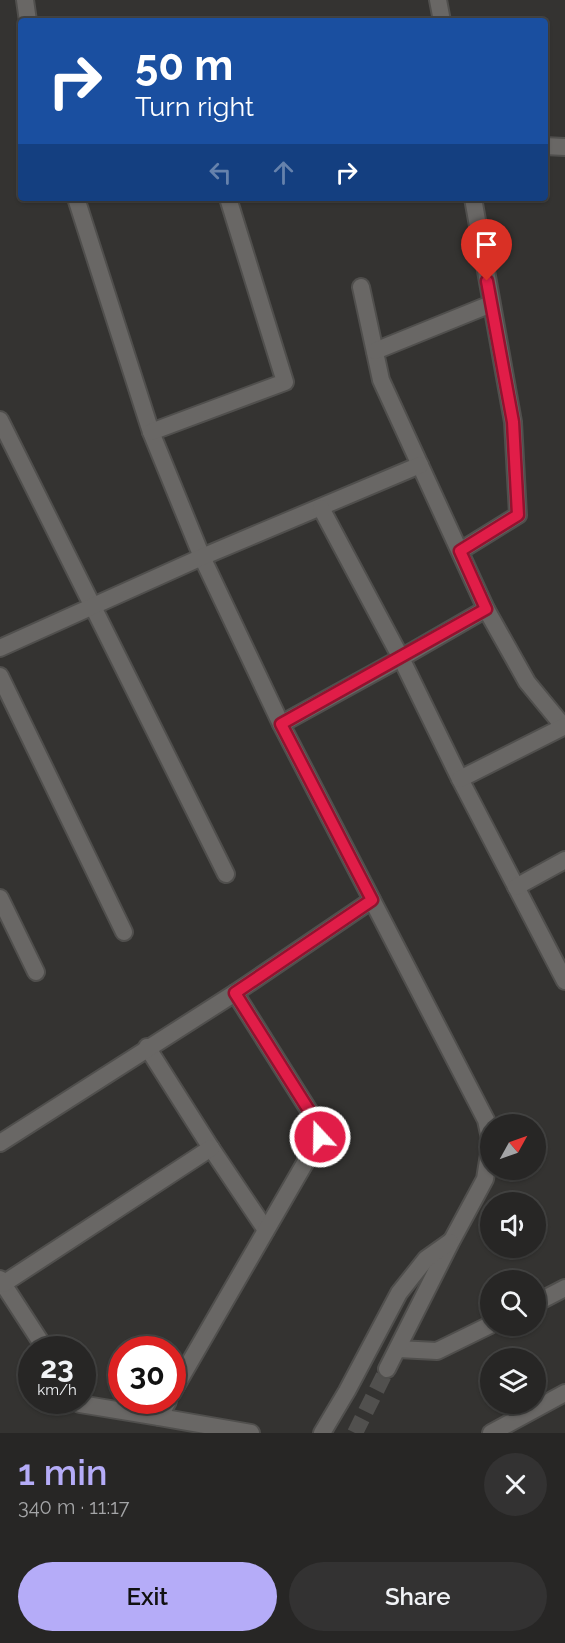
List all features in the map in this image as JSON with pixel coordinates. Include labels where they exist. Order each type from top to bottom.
[{"type":"street","points":[[25,0],[28,18]]},
{"type":"street","points":[[438,0],[441,18]]},
{"type":"street","points":[[548,146],[565,147]]},
{"type":"street","points":[[77,201],[151,432],[202,558],[281,724],[483,1114]]},
{"type":"street","points":[[151,432],[285,382],[229,201]]},
{"type":"street","points":[[460,551],[518,515],[513,422],[473,201]]},
{"type":"street","points":[[361,287],[381,380],[486,609],[527,682],[565,726],[460,779]]},
{"type":"street","points":[[375,351],[491,304]]},
{"type":"street","points":[[0,420],[226,874]]},
{"type":"street","points":[[0,648],[202,558],[420,465]]},
{"type":"street","points":[[321,508],[401,658],[460,779],[565,981]]},
{"type":"street","points":[[281,724],[486,609]]},
{"type":"street","points":[[0,676],[124,932]]},
{"type":"street","points":[[516,887],[565,860]]},
{"type":"street","points":[[0,898],[36,972]]},
{"type":"street","points":[[0,1143],[147,1047],[235,993],[372,900]]},
{"type":"street","points":[[186,1369],[320,1137],[315,1120],[235,993]]},
{"type":"street","points":[[147,1047],[266,1230]]},
{"type":"street","points":[[37,1336],[2,1281],[211,1148]]},
{"type":"street","points":[[387,1369],[484,1180]]},
{"type":"street","points":[[322,1433],[399,1293],[426,1259],[451,1242]]},
{"type":"street","points":[[546,1298],[565,1288]]},
{"type":"street","points":[[398,1349],[437,1351],[480,1330]]},
{"type":"street","points":[[490,1433],[565,1393]]},
{"type":"street","points":[[96,1407],[251,1433]]},
{"type":"tunnel","points":[[355,1433],[387,1369]]},
{"type":"route","points":[[320,1137],[315,1120],[235,993],[372,900],[281,724],[486,609],[460,551],[518,515],[513,422],[487,281]]}]
